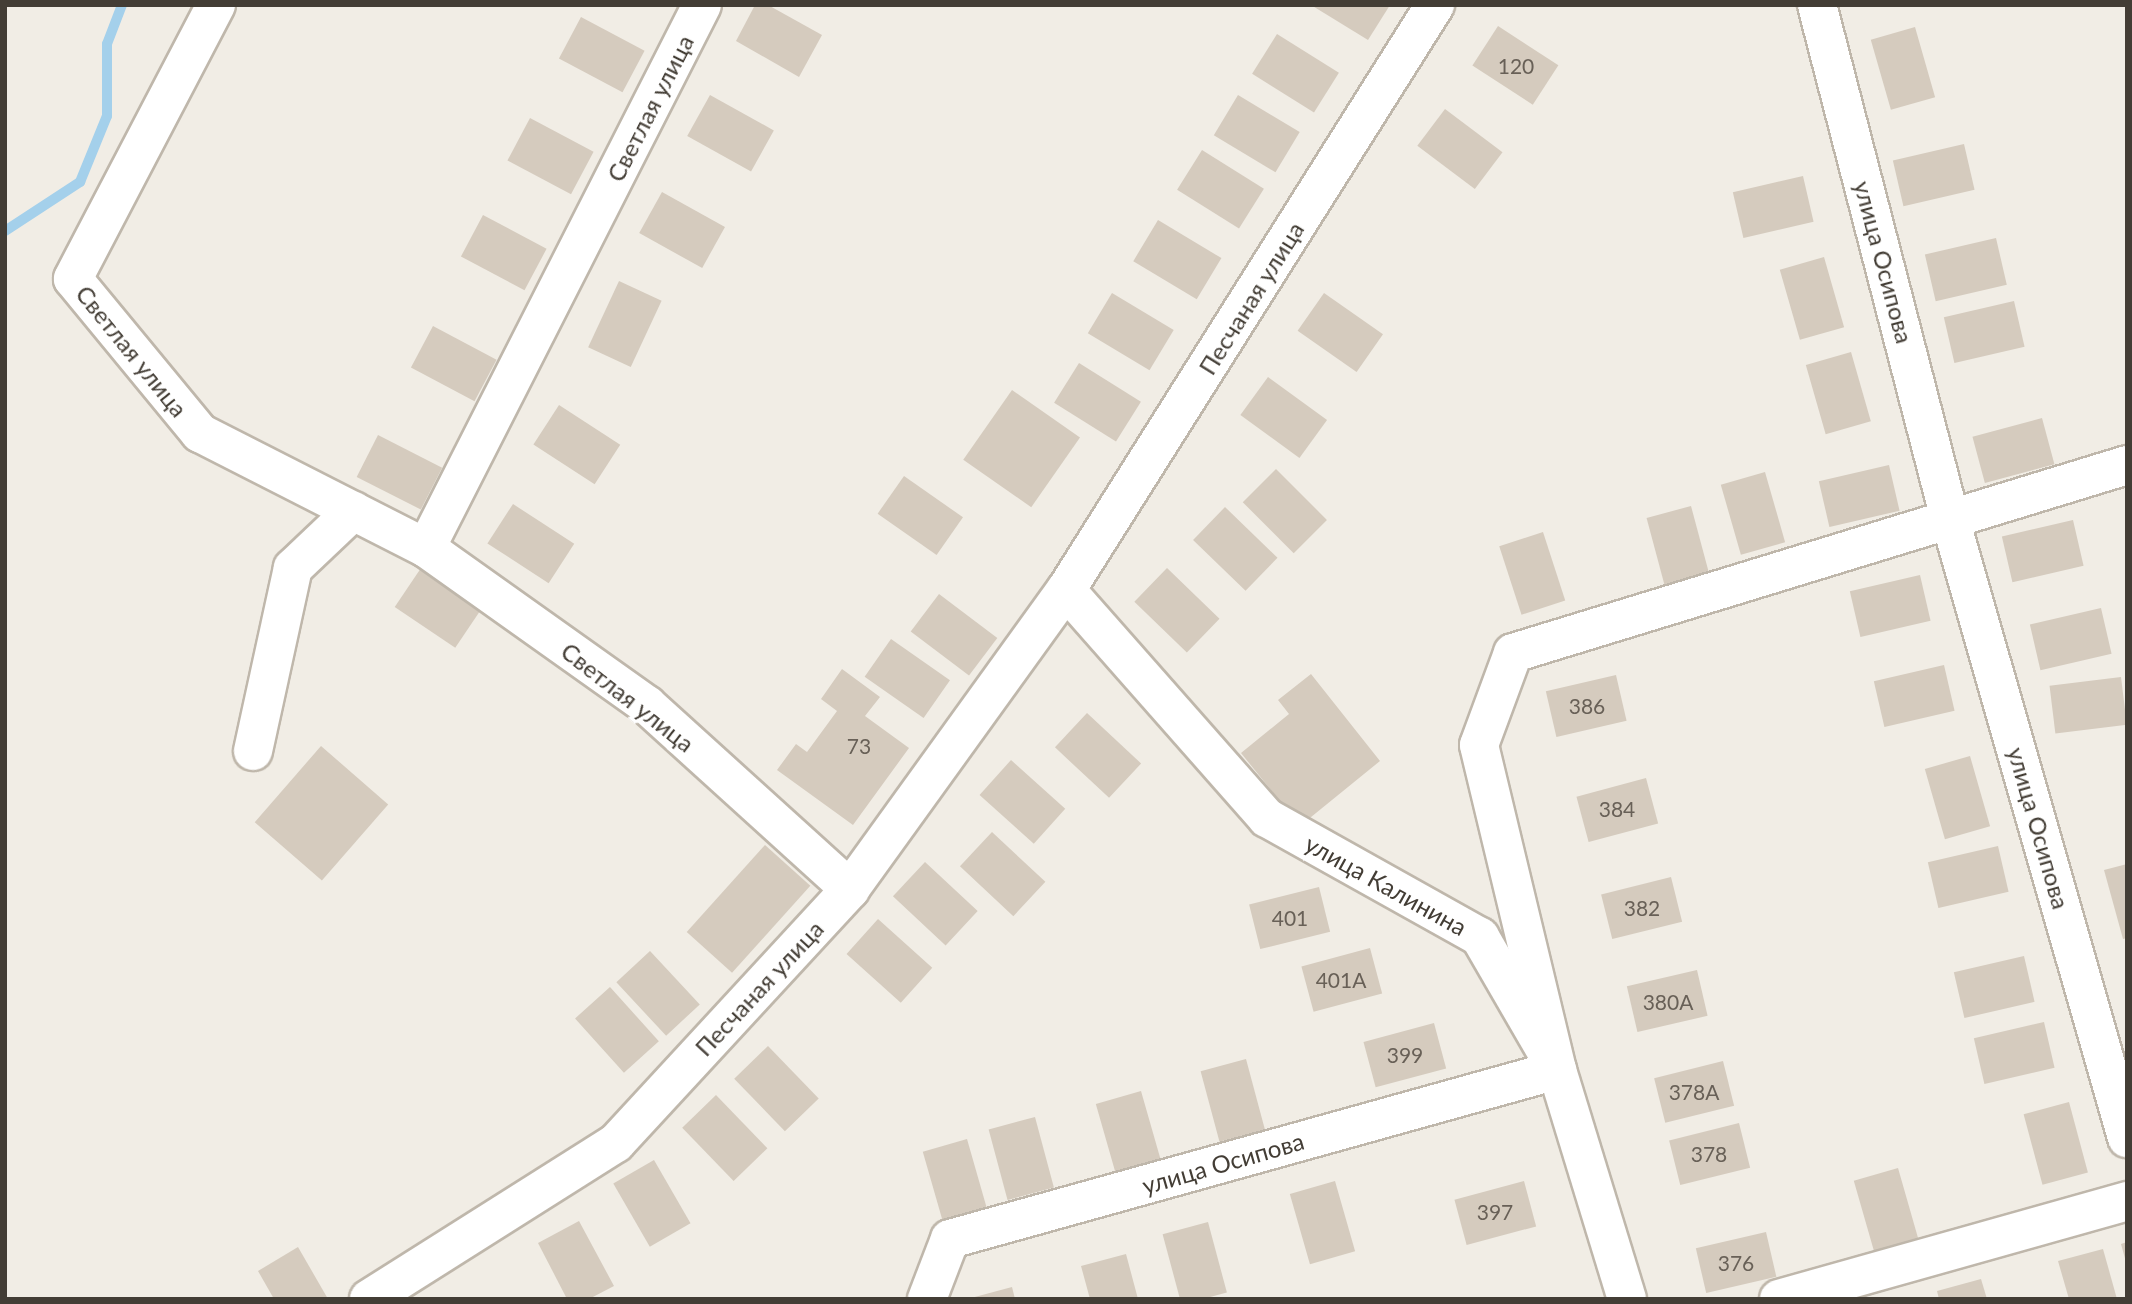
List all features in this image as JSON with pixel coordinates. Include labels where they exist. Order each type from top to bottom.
[{"type":"street","name":"Светлая улица","points":[[215,5],[73,279],[200,433],[426,548],[648,706],[849,889]]},
{"type":"street","name":"Светлая улица","points":[[426,548],[702,5]]},
{"type":"street","name":"Песчаная улица","points":[[369,1299],[616,1143],[849,889],[1066,590],[1435,5]]},
{"type":"street","name":"улица Осипова","points":[[1817,5],[1950,519],[2127,1138]]},
{"type":"street","points":[[1950,519],[2127,465]]},
{"type":"street","points":[[253,751],[293,568],[353,511]]},
{"type":"street","name":"улица Калинина","points":[[1627,1299],[1557,1070],[1479,745],[1513,653],[1950,519]]},
{"type":"street","name":"улица Калинина","points":[[1066,590],[1267,818],[1480,937],[1557,1070]]},
{"type":"street","name":"улица Осипова","points":[[927,1299],[950,1239],[1557,1070]]},
{"type":"street","points":[[1779,1299],[2127,1201]]},
{"type":"building","points":[[755,5],[768,5],[822,35],[799,77],[736,41]]},
{"type":"building","points":[[1311,5],[1390,5],[1368,40]]},
{"type":"building","points":[[581,17],[645,51],[623,92],[559,58]]},
{"type":"building","points":[[1498,26],[1558,65],[1533,105],[1472,65]]},
{"type":"building","points":[[1915,27],[1935,97],[1891,110],[1871,40]]},
{"type":"building","points":[[1277,34],[1339,73],[1314,113],[1252,74]]},
{"type":"building","points":[[710,95],[774,130],[751,171],[687,136]]},
{"type":"building","points":[[1238,95],[1300,132],[1276,172],[1214,135]]},
{"type":"building","points":[[1445,109],[1503,152],[1475,189],[1417,146]]},
{"type":"building","points":[[530,118],[594,152],[571,194],[507,160]]},
{"type":"building","points":[[1964,144],[1975,190],[1903,206],[1893,160]]},
{"type":"building","points":[[1202,150],[1264,189],[1239,229],[1177,190]]},
{"type":"building","points":[[1803,176],[1814,222],[1743,238],[1733,192]]},
{"type":"building","points":[[662,192],[725,227],[702,268],[639,233]]},
{"type":"building","points":[[483,215],[547,249],[525,290],[461,256]]},
{"type":"building","points":[[1158,220],[1221,258],[1197,299],[1133,261]]},
{"type":"building","points":[[1996,238],[2007,285],[1936,301],[1925,254]]},
{"type":"building","points":[[1824,257],[1844,327],[1800,340],[1780,270]]},
{"type":"building","points":[[619,281],[662,301],[631,367],[588,347]]},
{"type":"building","points":[[1112,293],[1174,330],[1150,370],[1088,333]]},
{"type":"building","points":[[1324,293],[1383,334],[1357,372],[1298,331]]},
{"type":"building","points":[[2014,301],[2025,347],[1954,363],[1944,317]]},
{"type":"building","points":[[433,326],[497,360],[475,401],[411,367]]},
{"type":"building","points":[[1851,352],[1871,421],[1826,434],[1806,365]]},
{"type":"building","points":[[1079,363],[1141,402],[1116,442],[1054,403]]},
{"type":"building","points":[[1268,377],[1327,420],[1299,458],[1240,415]]},
{"type":"building","points":[[1012,390],[1080,438],[1031,507],[963,460]]},
{"type":"building","points":[[559,405],[620,445],[595,484],[533,444]]},
{"type":"building","points":[[2042,418],[2054,464],[1985,483],[1972,437]]},
{"type":"building","points":[[378,435],[442,468],[421,510],[357,477]]},
{"type":"building","points":[[1889,465],[1900,511],[1829,527],[1819,481]]},
{"type":"building","points":[[1276,469],[1327,520],[1294,553],[1243,502]]},
{"type":"building","points":[[1765,472],[1785,542],[1741,555],[1721,485]]},
{"type":"building","points":[[904,476],[963,517],[937,555],[878,514]]},
{"type":"building","points":[[513,504],[574,544],[549,583],[487,543]]},
{"type":"building","points":[[1691,506],[1710,577],[1665,588],[1647,518]]},
{"type":"building","points":[[1225,507],[1278,558],[1246,591],[1193,540]]},
{"type":"building","points":[[2073,520],[2084,566],[2012,582],[2002,536]]},
{"type":"building","points":[[1543,532],[1565,600],[1522,615],[1499,546]]},
{"type":"building","points":[[421,568],[482,609],[455,648],[395,607]]},
{"type":"building","points":[[1167,568],[1220,619],[1187,653],[1134,602]]},
{"type":"building","points":[[1920,575],[1931,621],[1860,637],[1850,591]]},
{"type":"building","points":[[939,594],[997,638],[969,675],[911,632]]},
{"type":"building","points":[[2101,608],[2112,654],[2040,670],[2030,624]]},
{"type":"building","points":[[891,639],[950,680],[924,718],[865,677]]},
{"type":"building","points":[[1944,665],[1955,711],[1884,727],[1874,681]]},
{"type":"building","points":[[842,669],[880,697],[865,716],[909,748],[853,825],[777,770],[796,744],[807,752],[837,711],[821,699]]},
{"type":"building","points":[[1311,674],[1380,761],[1300,826],[1241,753],[1289,714],[1278,700]]},
{"type":"building","points":[[1616,675],[1627,721],[1556,737],[1546,691]]},
{"type":"building","points":[[2121,677],[2127,725],[2055,733],[2050,686]]},
{"type":"building","points":[[1087,713],[1141,763],[1109,798],[1055,747]]},
{"type":"building","points":[[321,746],[388,804],[322,881],[255,822]]},
{"type":"building","points":[[1970,756],[1990,826],[1945,839],[1925,769]]},
{"type":"building","points":[[1011,760],[1065,809],[1034,844],[980,795]]},
{"type":"building","points":[[1646,778],[1658,823],[1589,842],[1576,797]]},
{"type":"building","points":[[992,832],[1045,882],[1013,916],[960,866]]},
{"type":"building","points":[[765,845],[810,886],[732,973],[687,932]]},
{"type":"building","points":[[1998,846],[2009,892],[1938,908],[1928,862]]},
{"type":"building","points":[[925,862],[978,911],[946,945],[893,896]]},
{"type":"building","points":[[2127,864],[2127,938],[2123,939],[2104,870]]},
{"type":"building","points":[[1671,877],[1682,922],[1612,939],[1601,894]]},
{"type":"building","points":[[1319,887],[1330,932],[1260,949],[1249,904]]},
{"type":"building","points":[[878,919],[932,968],[901,1003],[847,954]]},
{"type":"building","points":[[1370,948],[1382,993],[1314,1012],[1301,966]]},
{"type":"building","points":[[650,951],[700,1004],[666,1036],[616,982]]},
{"type":"building","points":[[2024,956],[2035,1002],[1964,1018],[1954,972]]},
{"type":"building","points":[[1697,970],[1708,1016],[1637,1032],[1627,986]]},
{"type":"building","points":[[610,987],[659,1041],[624,1073],[575,1018]]},
{"type":"building","points":[[2044,1022],[2055,1068],[1984,1084],[1974,1038]]},
{"type":"building","points":[[1434,1023],[1446,1068],[1376,1087],[1363,1042]]},
{"type":"building","points":[[768,1046],[819,1099],[785,1131],[734,1079]]},
{"type":"building","points":[[1246,1059],[1265,1130],[1219,1142],[1201,1071]]},
{"type":"building","points":[[1723,1061],[1734,1106],[1665,1123],[1654,1078]]},
{"type":"building","points":[[1141,1091],[1161,1161],[1116,1174],[1096,1104]]},
{"type":"building","points":[[716,1095],[767,1148],[734,1181],[682,1128]]},
{"type":"building","points":[[2069,1102],[2088,1173],[2042,1185],[2024,1114]]},
{"type":"building","points":[[1035,1117],[1054,1188],[1008,1200],[989,1129]]},
{"type":"building","points":[[1739,1123],[1750,1168],[1680,1185],[1669,1140]]},
{"type":"building","points":[[967,1139],[987,1209],[943,1222],[923,1152]]},
{"type":"building","points":[[654,1160],[690,1223],[650,1247],[613,1184]]},
{"type":"building","points":[[1898,1168],[1918,1238],[1874,1251],[1854,1181]]},
{"type":"building","points":[[1335,1181],[1355,1251],[1310,1264],[1290,1194]]},
{"type":"building","points":[[1524,1181],[1536,1226],[1467,1245],[1454,1200]]},
{"type":"building","points":[[579,1221],[614,1286],[589,1299],[567,1299],[538,1243]]},
{"type":"building","points":[[1208,1222],[1227,1293],[1203,1299],[1180,1299],[1163,1234]]},
{"type":"building","points":[[1766,1232],[1776,1277],[1706,1293],[1696,1248]]},
{"type":"building","points":[[2127,1242],[2127,1262],[2126,1262],[2121,1244]]},
{"type":"building","points":[[298,1247],[328,1299],[274,1299],[258,1271]]},
{"type":"building","points":[[2103,1249],[2117,1299],[2069,1299],[2058,1261]]},
{"type":"building","points":[[1126,1254],[1138,1299],[1090,1299],[1081,1266]]},
{"type":"building","points":[[1981,1279],[1987,1299],[1939,1299],[1937,1291]]},
{"type":"building","points":[[1012,1287],[1015,1299],[971,1299],[971,1298]]},
{"type":"waterway","points":[[5,231],[80,182],[107,116],[107,44],[122,5]]}]
